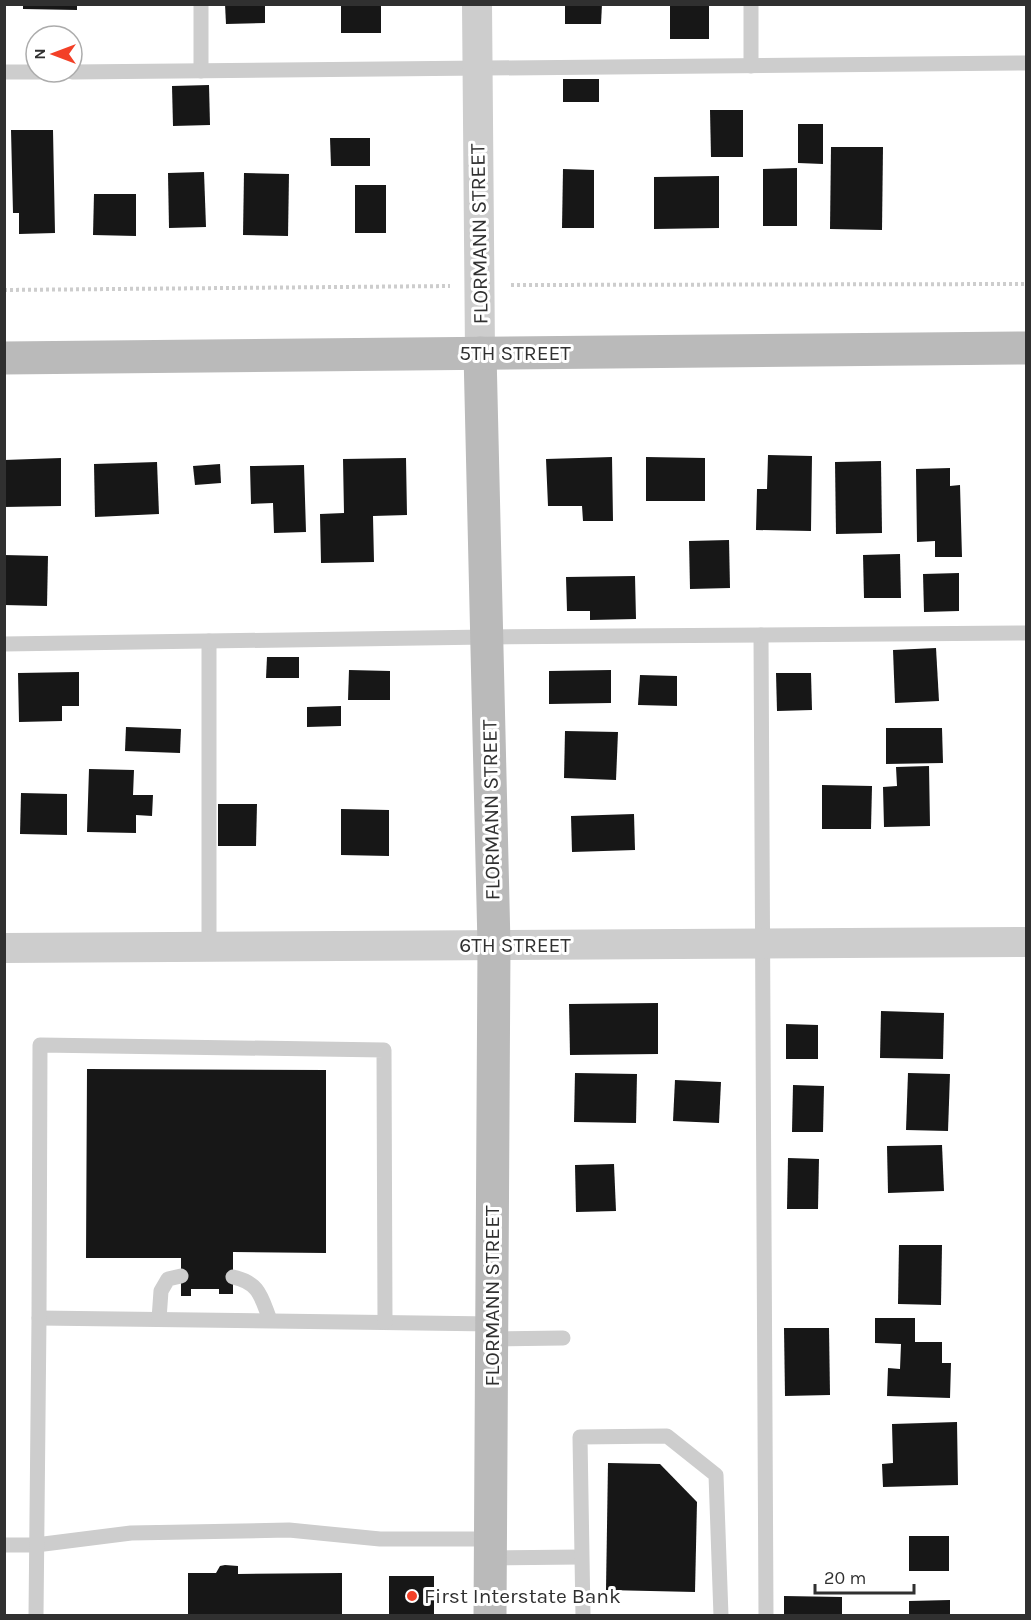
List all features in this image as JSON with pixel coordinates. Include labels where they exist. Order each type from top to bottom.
[{"type":"street","name":"FLORMANN STREET","points":[[477,4],[480,353],[494,945],[490,1616]]},
{"type":"street","name":"5TH STREET","points":[[4,358],[1026,348]]},
{"type":"street","name":"6TH STREET","points":[[4,948],[1026,942]]},
{"type":"lane","points":[[201,4],[201,71]]},
{"type":"lane","points":[[751,4],[751,66]]},
{"type":"lane","points":[[84,72],[1026,63]]},
{"type":"lane","points":[[4,72],[24,72]]},
{"type":"lane","points":[[4,644],[487,637],[1026,633]]},
{"type":"lane","points":[[762,635],[765,1616]]},
{"type":"lane","points":[[209,641],[209,946]]},
{"type":"lane","points":[[36,1616],[40,1044],[384,1050],[385,1322]]},
{"type":"lane","points":[[159,1319],[161,1291],[168,1279],[181,1276]]},
{"type":"lane","points":[[233,1277],[246,1280],[258,1290],[270,1320]]},
{"type":"lane","points":[[39,1318],[385,1322],[563,1338]]},
{"type":"lane","points":[[583,1616],[580,1437],[668,1436],[716,1475],[721,1616]]},
{"type":"lane","points":[[4,1545],[36,1545],[131,1533],[289,1530],[581,1557]]},
{"type":"path","points":[[4,290],[479,285],[1026,284]]},
{"type":"building","points":[[23,4],[77,4],[77,10],[23,9]]},
{"type":"building","points":[[225,4],[265,4],[265,23],[226,24]]},
{"type":"building","points":[[341,4],[381,4],[381,33],[341,33]]},
{"type":"building","points":[[565,4],[602,4],[601,24],[565,24]]},
{"type":"building","points":[[670,4],[709,4],[709,39],[670,39]]},
{"type":"building","points":[[563,79],[599,79],[599,102],[563,102]]},
{"type":"building","points":[[209,85],[210,125],[173,126],[172,86]]},
{"type":"building","points":[[710,110],[743,110],[743,157],[711,157]]},
{"type":"building","points":[[798,124],[823,124],[823,164],[798,163]]},
{"type":"building","points":[[11,130],[53,130],[55,233],[19,234],[19,213],[13,213]]},
{"type":"building","points":[[330,138],[370,138],[370,166],[331,166]]},
{"type":"building","points":[[831,147],[883,147],[882,230],[830,229]]},
{"type":"building","points":[[797,168],[797,226],[763,226],[763,169]]},
{"type":"building","points":[[563,169],[594,170],[594,228],[562,228]]},
{"type":"building","points":[[204,172],[206,227],[169,228],[168,173]]},
{"type":"building","points":[[244,173],[289,174],[288,236],[243,235]]},
{"type":"building","points":[[719,176],[719,228],[654,229],[654,177]]},
{"type":"building","points":[[355,185],[386,185],[386,233],[355,233]]},
{"type":"building","points":[[94,194],[136,194],[136,236],[93,235]]},
{"type":"building","points":[[768,455],[812,456],[811,531],[756,530],[757,489],[767,489]]},
{"type":"building","points":[[612,457],[613,521],[583,521],[582,506],[548,506],[546,459]]},
{"type":"building","points":[[646,457],[705,458],[705,501],[646,501]]},
{"type":"building","points":[[61,458],[61,506],[4,507],[4,460]]},
{"type":"building","points":[[406,458],[407,515],[373,516],[374,562],[321,563],[320,514],[344,513],[343,459]]},
{"type":"building","points":[[881,461],[882,533],[836,534],[835,462]]},
{"type":"building","points":[[157,462],[159,514],[95,517],[94,464]]},
{"type":"building","points":[[220,464],[221,483],[195,485],[193,466]]},
{"type":"building","points":[[304,465],[306,532],[274,533],[273,503],[251,504],[250,466]]},
{"type":"building","points":[[950,468],[950,486],[960,485],[962,557],[935,557],[935,541],[917,542],[916,469]]},
{"type":"building","points":[[729,540],[730,588],[690,589],[689,541]]},
{"type":"building","points":[[900,554],[901,598],[864,598],[863,555]]},
{"type":"building","points":[[4,555],[48,556],[47,606],[4,605]]},
{"type":"building","points":[[959,573],[959,611],[924,612],[923,574]]},
{"type":"building","points":[[635,576],[636,619],[590,620],[590,611],[567,611],[566,577]]},
{"type":"building","points":[[936,648],[939,701],[895,703],[893,650]]},
{"type":"building","points":[[267,657],[299,657],[299,678],[266,678]]},
{"type":"building","points":[[349,670],[390,671],[390,700],[348,700]]},
{"type":"building","points":[[611,670],[611,703],[549,704],[549,671]]},
{"type":"building","points":[[79,672],[79,706],[62,706],[62,721],[19,722],[18,673]]},
{"type":"building","points":[[776,673],[811,673],[812,710],[777,711]]},
{"type":"building","points":[[640,675],[677,676],[677,706],[638,705]]},
{"type":"building","points":[[341,706],[341,726],[307,727],[307,707]]},
{"type":"building","points":[[126,727],[181,729],[180,753],[125,751]]},
{"type":"building","points":[[886,728],[942,728],[943,763],[886,764]]},
{"type":"building","points":[[565,731],[618,732],[616,780],[564,778]]},
{"type":"building","points":[[929,766],[930,826],[884,827],[883,787],[897,786],[896,767]]},
{"type":"building","points":[[89,769],[134,770],[133,795],[153,795],[152,816],[136,815],[136,833],[87,832]]},
{"type":"building","points":[[822,785],[872,786],[871,829],[822,829]]},
{"type":"building","points":[[21,793],[67,794],[67,835],[20,834]]},
{"type":"building","points":[[218,804],[257,804],[256,846],[218,846]]},
{"type":"building","points":[[341,809],[389,810],[389,856],[341,855]]},
{"type":"building","points":[[634,814],[635,850],[572,852],[571,816]]},
{"type":"building","points":[[658,1003],[658,1054],[570,1055],[569,1004]]},
{"type":"building","points":[[881,1011],[944,1013],[943,1059],[880,1058]]},
{"type":"building","points":[[786,1024],[818,1025],[818,1059],[786,1059]]},
{"type":"building","points":[[87,1069],[326,1070],[326,1253],[233,1252],[233,1294],[219,1294],[219,1289],[191,1289],[191,1296],[181,1296],[181,1258],[86,1258]]},
{"type":"building","points":[[575,1073],[637,1074],[636,1123],[574,1122]]},
{"type":"building","points":[[908,1073],[950,1074],[948,1131],[906,1130]]},
{"type":"building","points":[[675,1080],[721,1082],[719,1123],[673,1121]]},
{"type":"building","points":[[793,1085],[824,1086],[823,1132],[792,1132]]},
{"type":"building","points":[[942,1145],[944,1191],[888,1193],[887,1146]]},
{"type":"building","points":[[788,1158],[819,1159],[818,1209],[787,1209]]},
{"type":"building","points":[[614,1164],[616,1211],[576,1212],[575,1165]]},
{"type":"building","points":[[899,1245],[942,1245],[941,1305],[898,1304]]},
{"type":"building","points":[[875,1318],[915,1318],[915,1342],[942,1342],[942,1363],[951,1363],[950,1398],[887,1396],[888,1368],[900,1369],[901,1344],[875,1343]]},
{"type":"building","points":[[784,1328],[829,1328],[830,1395],[785,1396]]},
{"type":"building","points":[[957,1422],[958,1485],[883,1487],[882,1464],[893,1463],[892,1424]]},
{"type":"building","points":[[608,1463],[660,1464],[697,1502],[695,1592],[606,1590]]},
{"type":"building","points":[[909,1536],[949,1536],[949,1571],[909,1571]]},
{"type":"building","points":[[220,1566],[238,1566],[238,1574],[342,1573],[342,1616],[188,1616],[188,1573],[216,1573]]},
{"type":"building","name":"First Interstate Bank","points":[[389,1576],[434,1576],[434,1616],[389,1616]]},
{"type":"building","points":[[784,1596],[842,1597],[842,1616],[784,1616]]},
{"type":"building","points":[[950,1600],[950,1616],[909,1616],[909,1601]]},
{"type":"place","name":"First Interstate Bank","points":[[412,1596]]}]
